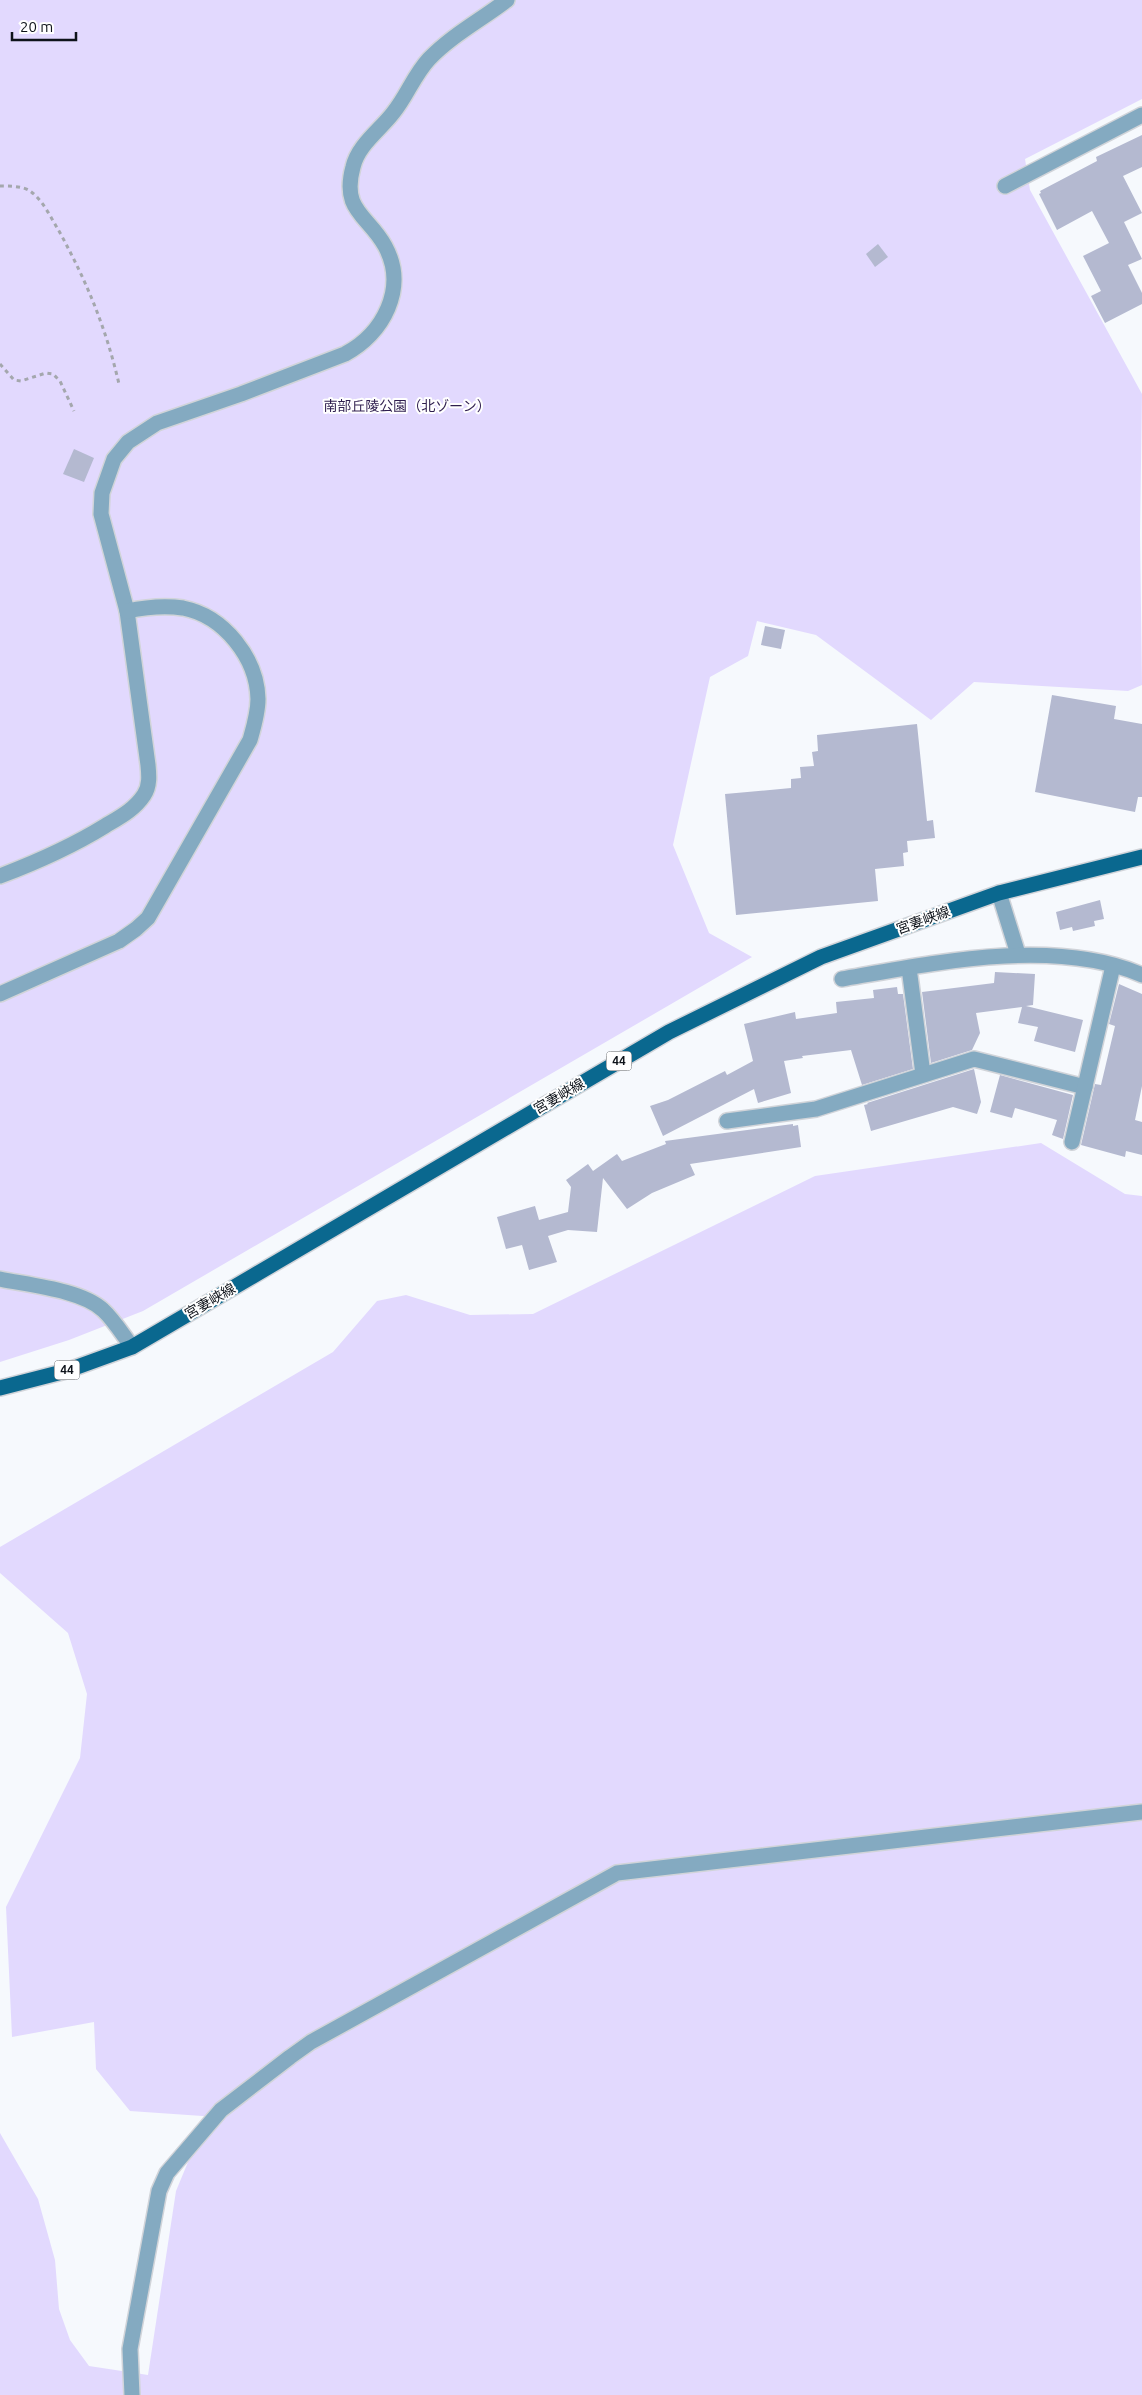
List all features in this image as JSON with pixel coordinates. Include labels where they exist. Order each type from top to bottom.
[{"type":"main road","name":"宮妻峡線","points":[[0,1388],[66,1371],[132,1347],[669,1032],[821,957],[999,893],[1142,857]]},
{"type":"street","points":[[0,876],[46,859],[72,846],[132,810],[145,794],[149,774],[127,611],[101,514],[102,493],[114,458],[128,442],[157,423],[241,394],[346,354],[358,347],[378,328],[391,298],[392,271],[386,248],[354,207],[351,195],[351,174],[358,152],[395,112],[428,60],[464,28],[507,0]]},
{"type":"street","points":[[1005,186],[1142,115]]},
{"type":"street","points":[[0,994],[119,941],[148,918],[250,740],[258,712],[258,697],[254,675],[243,652],[228,633],[215,621],[185,609],[153,606],[127,611]]},
{"type":"street","points":[[999,893],[1018,954]]},
{"type":"street","points":[[842,979],[1018,954],[1074,957],[1142,975]]},
{"type":"street","points":[[1072,1142],[1113,966]]},
{"type":"street","points":[[910,968],[923,1074]]},
{"type":"street","points":[[727,1121],[816,1108],[974,1059],[1085,1087]]},
{"type":"street","points":[[0,1279],[62,1292],[86,1300],[103,1309],[132,1347]]},
{"type":"street","points":[[132,2395],[130,2349],[134,2323],[159,2191],[167,2172],[221,2110],[312,2042],[617,1873],[1142,1812]]},
{"type":"path","points":[[0,186],[29,190],[42,204],[51,218],[83,275],[98,310],[110,344],[119,384]]},
{"type":"path","points":[[0,364],[14,380],[21,381],[46,373],[53,374],[60,381],[74,410]]},
{"type":"green space","name":"南部丘陵公園（北ゾーン）","points":[[0,0],[1142,0],[1142,99],[1025,159],[1030,190],[1142,394],[1140,534],[1142,685],[1128,691],[974,682],[931,720],[816,635],[757,621],[748,656],[710,677],[673,845],[709,933],[752,957],[143,1311],[69,1340],[0,1362]]},
{"type":"green space","points":[[1041,1143],[1125,1194],[1142,1196],[1142,2395],[0,2395],[0,2133],[38,2199],[55,2260],[59,2309],[70,2340],[89,2366],[148,2375],[176,2191],[188,2162],[217,2117],[130,2111],[96,2069],[94,2022],[12,2037],[6,1907],[80,1758],[87,1694],[68,1633],[0,1573],[0,1547],[333,1352],[377,1301],[406,1295],[470,1315],[533,1314],[815,1176]]},
{"type":"building","points":[[1142,135],[1142,167],[1123,176],[1142,213],[1124,222],[1142,259],[1128,265],[1142,293],[1142,304],[1105,323],[1091,296],[1101,291],[1083,256],[1109,243],[1092,211],[1057,230],[1039,194],[1041,193],[1040,191],[1097,161],[1096,157]]},
{"type":"building","points":[[878,244],[888,257],[875,267],[866,254]]},
{"type":"building","points":[[74,449],[94,458],[84,482],[63,474]]},
{"type":"building","points":[[765,626],[785,630],[781,649],[761,645]]},
{"type":"building","points":[[1052,695],[1116,706],[1114,719],[1142,724],[1142,797],[1138,797],[1135,812],[1035,792]]},
{"type":"building","points":[[917,724],[927,821],[933,820],[935,838],[907,841],[908,852],[903,853],[904,866],[875,869],[878,901],[736,915],[725,794],[791,788],[791,779],[801,778],[800,767],[814,766],[812,752],[818,751],[817,735]]},
{"type":"building","points":[[1100,900],[1104,919],[1094,921],[1095,926],[1073,931],[1072,927],[1060,930],[1056,912]]},
{"type":"building","points":[[995,972],[1035,974],[1033,1005],[1026,1006],[1083,1020],[1075,1052],[1034,1041],[1038,1027],[1018,1023],[1022,1007],[976,1013],[980,1033],[972,1050],[931,1063],[922,992],[994,983]]},
{"type":"building","points":[[1119,984],[1142,994],[1142,1086],[1135,1120],[1142,1122],[1142,1155],[1126,1151],[1125,1157],[1081,1145],[1095,1084],[1101,1085],[1115,1026],[1109,1024]]},
{"type":"building","points":[[897,987],[898,994],[903,994],[913,1069],[862,1085],[851,1050],[802,1056],[803,1058],[784,1061],[791,1093],[758,1103],[754,1089],[663,1136],[650,1106],[668,1100],[725,1071],[727,1075],[753,1061],[744,1024],[795,1012],[796,1019],[837,1013],[836,1002],[874,998],[873,990]]},
{"type":"building","points":[[974,1069],[981,1102],[977,1114],[953,1107],[871,1131],[864,1105],[867,1103]]},
{"type":"building","points":[[1000,1075],[1073,1095],[1063,1139],[1052,1135],[1057,1120],[1015,1108],[1012,1118],[990,1112]]},
{"type":"building","points":[[793,1124],[793,1126],[798,1125],[801,1147],[690,1164],[695,1175],[652,1193],[627,1209],[603,1178],[597,1232],[568,1230],[548,1236],[557,1262],[529,1270],[522,1245],[506,1249],[497,1217],[535,1206],[539,1220],[568,1212],[571,1187],[566,1180],[588,1164],[593,1171],[617,1154],[622,1161],[666,1144],[665,1141]]}]
